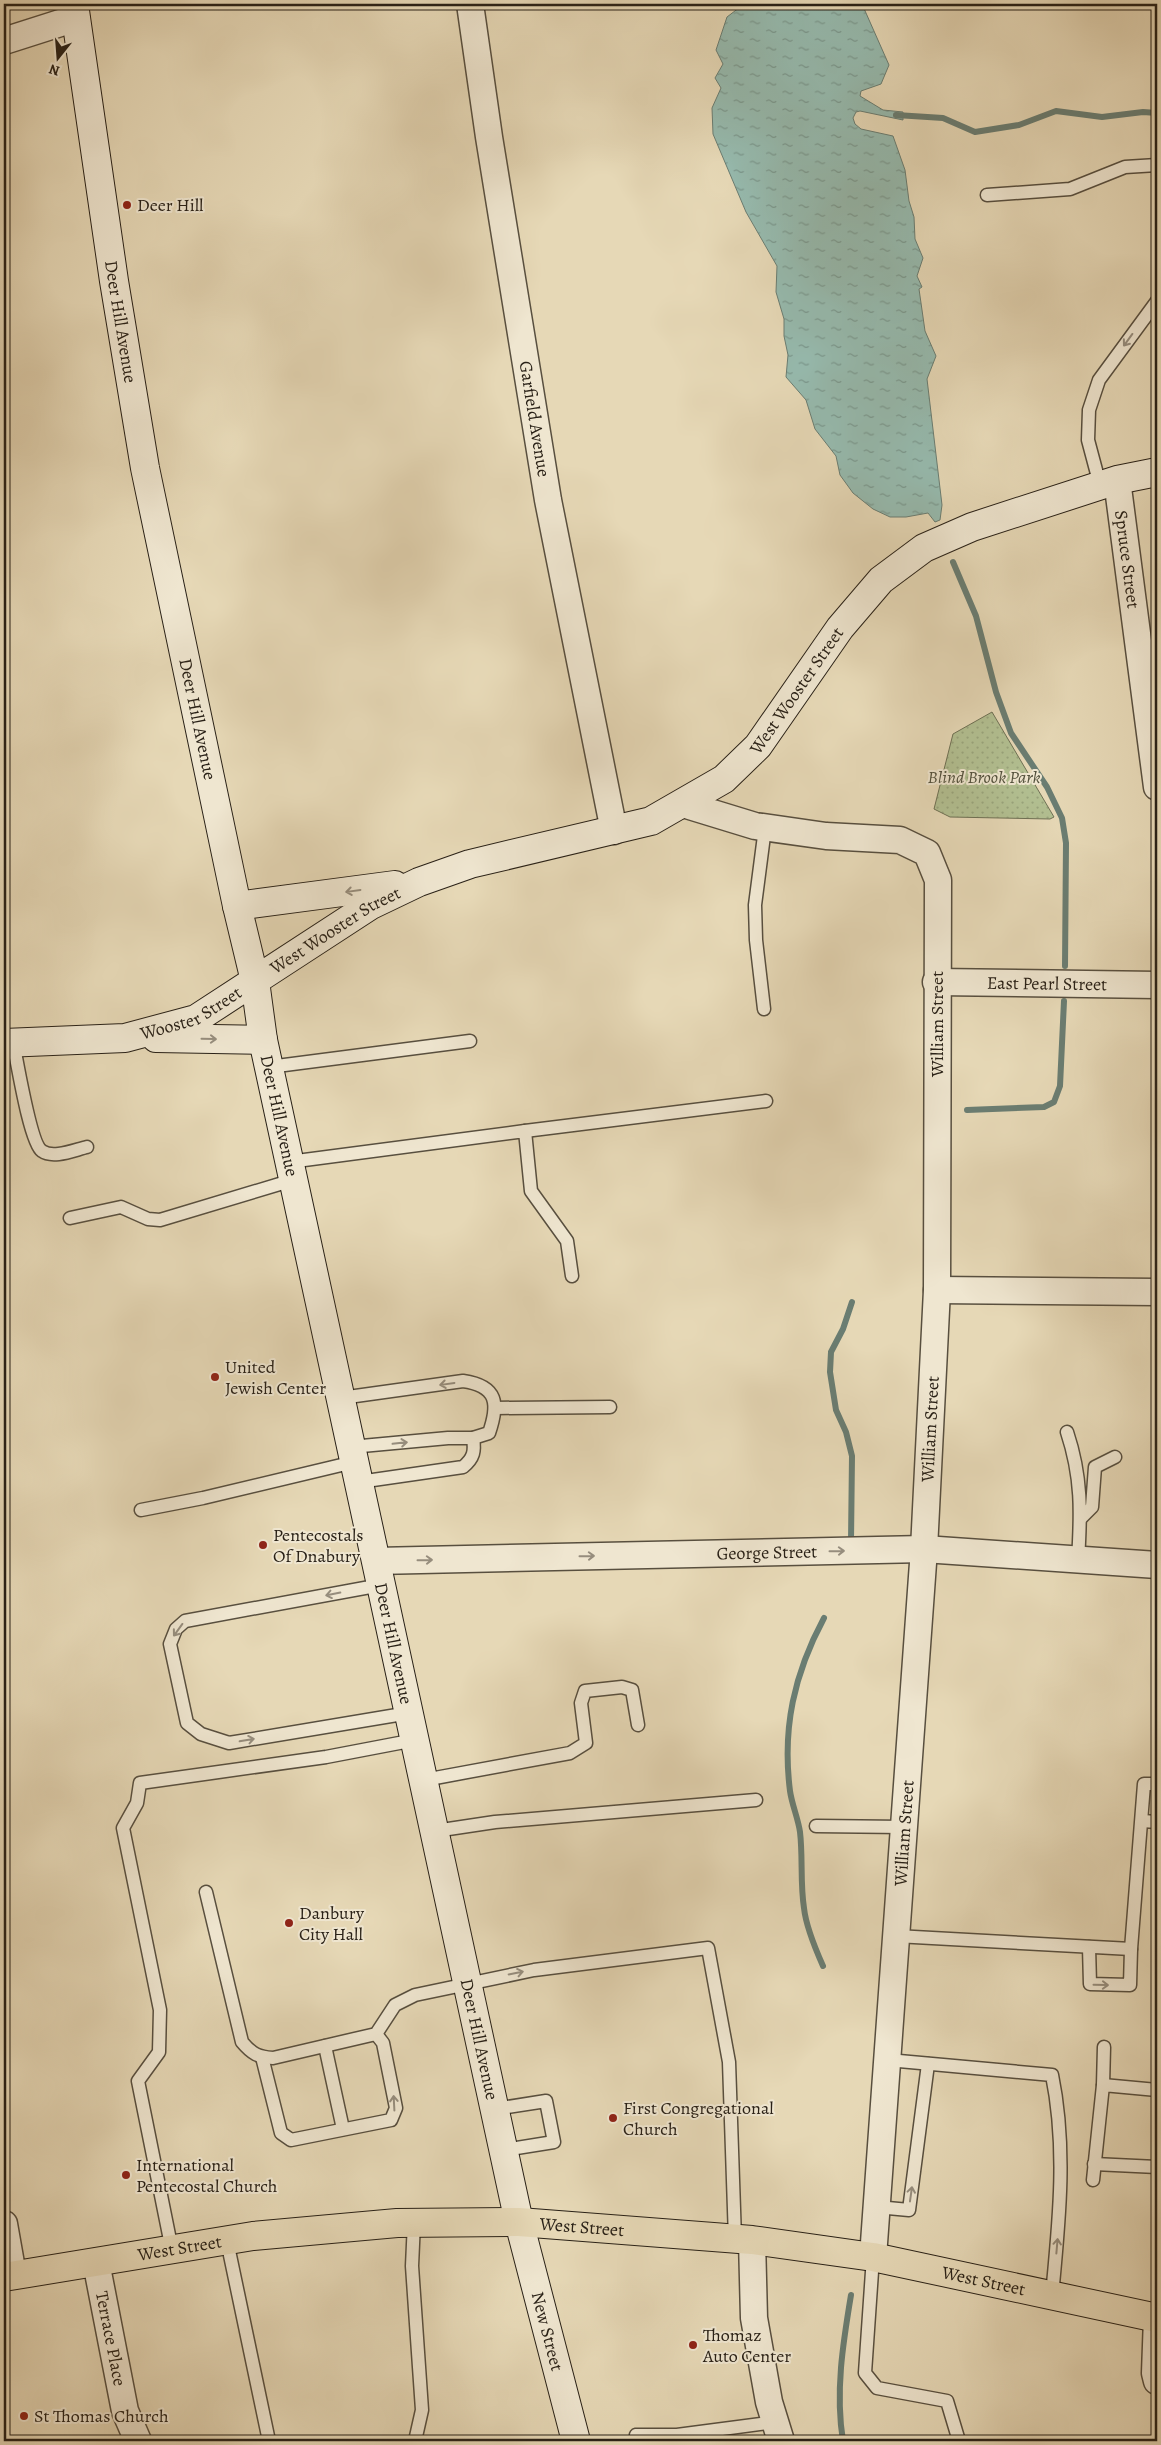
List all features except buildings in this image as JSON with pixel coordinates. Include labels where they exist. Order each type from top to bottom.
[{"type":"main road","name":"West Street","points":[[8,2276],[254,2236],[414,2222],[520,2222],[743,2240],[874,2257],[1157,2318]]},
{"type":"street","name":"Garfield Avenue","points":[[470,4],[489,138],[548,500],[614,831]]},
{"type":"street","points":[[4,41],[75,11]]},
{"type":"street","name":"Deer Hill Avenue","points":[[75,11],[114,281],[146,468],[236,906],[255,981],[263,1040],[520,2222]]},
{"type":"street","name":"West Wooster Street","points":[[255,981],[371,905],[419,882],[470,864],[651,821],[682,804],[724,779],[758,746],[840,628],[880,580],[924,548],[972,527],[1108,482],[1157,472]]},
{"type":"street","name":"Spruce Street","points":[[1108,482],[1157,787]]},
{"type":"street","name":"William Street","points":[[682,804],[765,828],[826,836],[900,840],[927,853],[938,880],[936,982],[937,1290],[924,1549],[874,2257]]},
{"type":"street","name":"West Wooster Street","points":[[236,906],[419,882]]},
{"type":"street","name":"Wooster Street","points":[[125,1038],[196,1019],[255,981]]},
{"type":"street","name":"East Pearl Street","points":[[936,982],[1157,985]]},
{"type":"street","name":"Wooster Street","points":[[8,1042],[125,1038],[263,1040]]},
{"type":"street","points":[[937,1290],[1157,1292]]},
{"type":"street","name":"George Street","points":[[378,1573],[924,1549],[1157,1565]]},
{"type":"street","name":"New Street","points":[[520,2222],[576,2441]]},
{"type":"street","points":[[4,2224],[8,2276]]},
{"type":"street","points":[[743,2240],[769,2402],[778,2432]]},
{"type":"street","name":"Terrace Place","points":[[96,2262],[125,2411],[138,2441]]},
{"type":"street","points":[[1157,2318],[1155,2373],[1157,2380]]},
{"type":"lane","points":[[987,195],[1070,189],[1125,167],[1157,165]]},
{"type":"lane","points":[[1108,482],[1088,440],[1089,410],[1100,380],[1157,301]]},
{"type":"lane","points":[[764,1009],[756,940],[755,905],[765,828]]},
{"type":"lane","points":[[269,1067],[470,1041]]},
{"type":"lane","points":[[8,1042],[38,1146],[42,1151],[52,1155],[87,1147]]},
{"type":"lane","points":[[70,1218],[121,1207],[148,1219],[160,1220],[291,1171],[525,1131],[766,1101]]},
{"type":"lane","points":[[525,1131],[531,1192],[567,1241],[572,1276]]},
{"type":"lane","points":[[141,1510],[355,1464],[448,1438],[473,1438],[489,1433],[495,1417],[492,1393],[478,1383],[463,1381],[341,1398]]},
{"type":"lane","points":[[495,1408],[610,1407]]},
{"type":"lane","points":[[1066,1432],[1076,1461],[1081,1518],[1078,1560]]},
{"type":"lane","points":[[355,1464],[463,1467],[470,1461],[475,1450],[473,1438]]},
{"type":"lane","points":[[1081,1518],[1092,1506],[1096,1466],[1115,1457]]},
{"type":"lane","points":[[378,1573],[186,1621],[176,1629],[170,1644],[185,1714],[187,1723],[201,1734],[229,1743],[409,1713]]},
{"type":"lane","points":[[424,1780],[570,1753],[586,1743],[581,1703],[585,1691],[622,1687],[632,1690],[638,1725]]},
{"type":"lane","points":[[172,2250],[138,2081],[159,2052],[160,2010],[123,1828],[137,1803],[140,1783],[326,1757],[415,1740]]},
{"type":"lane","points":[[1089,1947],[1090,1984],[1130,1985],[1130,1949],[1144,1784],[1157,1784]]},
{"type":"lane","points":[[435,1831],[495,1822],[756,1800]]},
{"type":"lane","points":[[1142,1821],[1157,1822]]},
{"type":"lane","points":[[816,1826],[904,1827]]},
{"type":"lane","points":[[206,1892],[242,2042],[252,2054],[262,2057],[274,2058],[376,2034],[395,2005],[415,1995],[534,1970],[661,1952],[708,1948],[729,2062],[743,2240]]},
{"type":"lane","points":[[896,1936],[968,1938],[1130,1949]]},
{"type":"lane","points":[[262,2057],[281,2133],[291,2140],[391,2120],[396,2108],[383,2042],[376,2034]]},
{"type":"lane","points":[[325,2046],[343,2129]]},
{"type":"lane","points":[[1093,2180],[1103,2085],[1104,2047]]},
{"type":"lane","points":[[888,2060],[1052,2075],[1061,2138],[1061,2179],[1052,2295]]},
{"type":"lane","points":[[877,2208],[909,2210],[928,2064]]},
{"type":"lane","points":[[1103,2085],[1157,2090]]},
{"type":"lane","points":[[495,2108],[546,2101],[554,2142],[504,2150]]},
{"type":"lane","points":[[1094,2164],[1157,2167]]},
{"type":"lane","points":[[414,2222],[412,2266],[422,2410],[415,2441]]},
{"type":"lane","points":[[227,2241],[269,2441]]},
{"type":"lane","points":[[874,2257],[865,2373],[878,2388],[948,2401],[959,2441]]},
{"type":"lane","points":[[637,2441],[636,2435],[678,2438],[778,2432]]},
{"type":"green space","name":"Blind Brook Park","points":[[992,712],[1054,817],[1050,819],[950,817],[934,809],[953,734]]},
{"type":"water","points":[[744,4],[862,4],[889,65],[881,84],[861,91],[860,96],[883,110],[903,112],[903,120],[860,111],[856,112],[853,118],[855,124],[861,129],[893,136],[905,170],[909,201],[914,217],[915,239],[923,258],[917,276],[922,287],[919,289],[925,331],[936,356],[927,379],[942,505],[940,520],[935,522],[928,513],[906,517],[890,517],[873,509],[853,493],[840,475],[836,456],[815,429],[806,400],[786,377],[788,355],[784,336],[784,319],[776,292],[777,266],[746,212],[713,134],[712,108],[721,88],[715,78],[723,64],[716,50],[727,17]]},
{"type":"waterway","points":[[896,115],[943,118],[975,132],[1019,125],[1056,111],[1102,117],[1143,112],[1157,113]]},
{"type":"waterway","points":[[953,562],[976,616],[996,692],[1011,733],[1047,787],[1062,818],[1066,843],[1065,966]]},
{"type":"waterway","points":[[967,1110],[1044,1107],[1054,1102],[1060,1086],[1064,1001]]},
{"type":"waterway","points":[[851,1541],[852,1456],[846,1432],[836,1410],[830,1372],[831,1352],[843,1329],[852,1302]]},
{"type":"waterway","points":[[823,1966],[811,1937],[805,1915],[800,1832],[790,1791],[788,1745],[789,1723],[798,1681],[805,1660],[824,1618]]},
{"type":"waterway","points":[[843,2441],[840,2386],[851,2295]]},
{"type":"place","name":"Deer Hill","points":[[127,205]]},
{"type":"place","name":"United Jewish Center","points":[[215,1377]]},
{"type":"place","name":"Pentecostals Of Dnabury","points":[[263,1545]]},
{"type":"place","name":"Danbury City Hall","points":[[289,1923]]},
{"type":"place","name":"First Congregational Church","points":[[613,2118]]},
{"type":"place","name":"International Pentecostal Church","points":[[126,2175]]},
{"type":"place","name":"Thomaz Auto Center","points":[[693,2345]]},
{"type":"place","name":"St Thomas Church","points":[[24,2416]]}]
